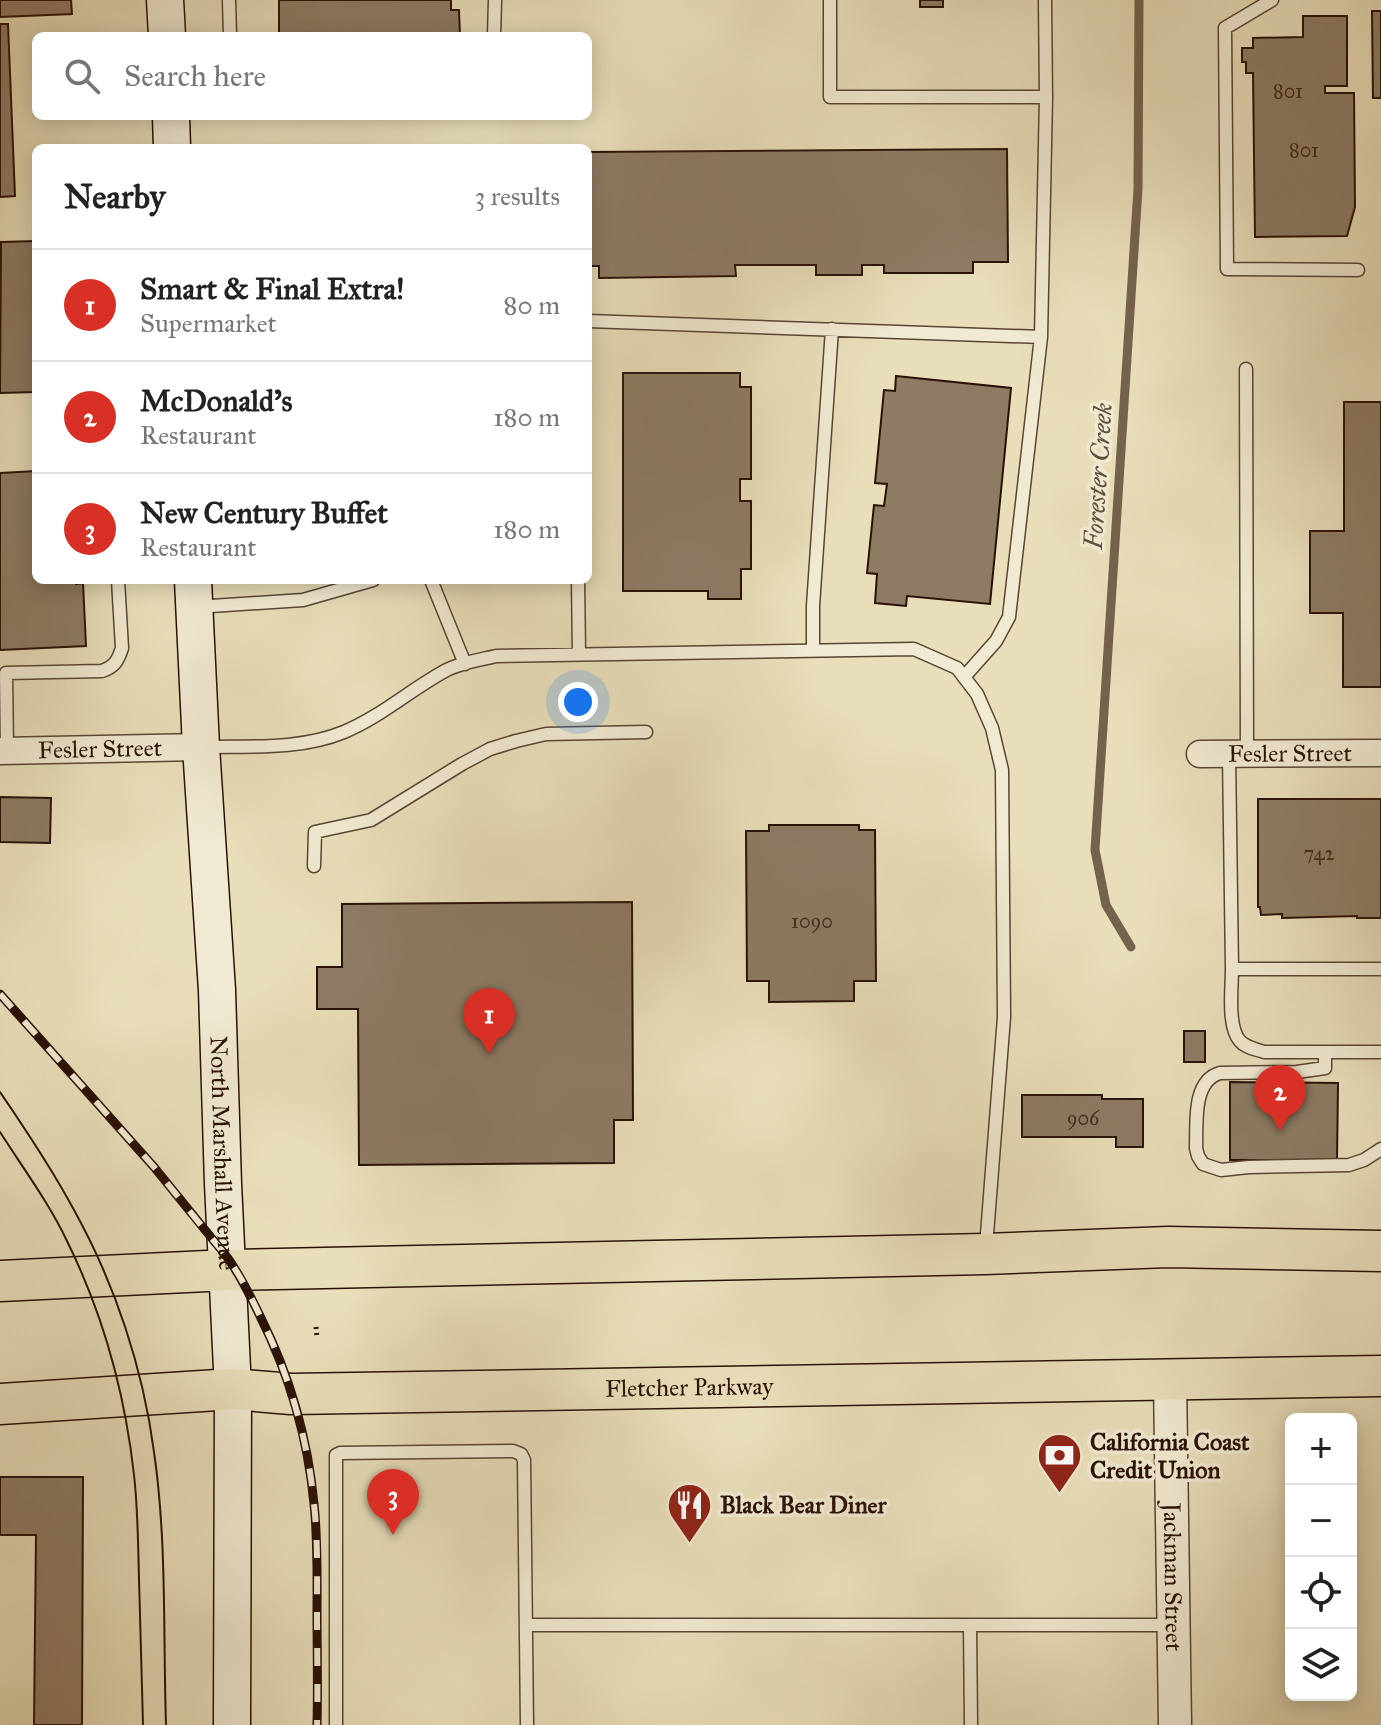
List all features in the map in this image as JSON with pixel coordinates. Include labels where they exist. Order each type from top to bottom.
[{"type":"main road","points":[[165,0],[167,32]]},
{"type":"main road","points":[[171,120],[172,144]]},
{"type":"main road","name":"North Marshall Avenue","points":[[194,594],[217,990],[233,1389],[232,1725]]},
{"type":"main road","points":[[0,1281],[228,1270],[985,1254],[1168,1247],[1381,1251]]},
{"type":"main road","name":"Fletcher Parkway","points":[[0,1404],[233,1389],[291,1394],[1381,1376]]},
{"type":"street","name":"Fesler Street","points":[[4,750],[201,747]]},
{"type":"street","name":"Fesler Street","points":[[1200,754],[1381,753]]},
{"type":"street","name":"Jackman Street","points":[[1170,1379],[1175,1725]]},
{"type":"lane","points":[[229,0],[230,32]]},
{"type":"lane","points":[[494,32],[495,0]]},
{"type":"lane","points":[[830,0],[830,97],[1046,97]]},
{"type":"lane","points":[[964,677],[996,641],[1009,617],[1041,337],[1045,0]]},
{"type":"lane","points":[[1272,0],[1225,28],[1227,269],[1358,270]]},
{"type":"lane","points":[[592,321],[1041,337]]},
{"type":"lane","points":[[813,651],[813,606],[832,329]]},
{"type":"lane","points":[[1246,369],[1232,1022],[1241,1042],[1264,1052],[1381,1052]]},
{"type":"lane","points":[[4,750],[6,673],[102,671],[112,668],[119,659],[122,648],[118,584]]},
{"type":"lane","points":[[194,594],[303,600],[359,584]]},
{"type":"lane","points":[[433,584],[465,664]]},
{"type":"lane","points":[[578,584],[579,654]]},
{"type":"lane","points":[[201,747],[312,743],[344,732],[381,713],[446,670],[496,656],[914,649],[957,668],[977,694],[992,728],[1002,770],[1004,1017],[985,1254]]},
{"type":"lane","points":[[314,866],[315,832],[371,820],[490,749],[546,734],[646,732]]},
{"type":"lane","points":[[1232,969],[1381,969]]},
{"type":"lane","points":[[1325,1052],[1325,1068],[1213,1075],[1199,1093],[1198,1156],[1203,1164],[1221,1170],[1349,1165],[1381,1149]]},
{"type":"lane","points":[[336,1725],[336,1455],[513,1451],[521,1454],[524,1460],[527,1725]]},
{"type":"lane","points":[[526,1625],[1174,1625]]},
{"type":"lane","points":[[970,1625],[971,1725]]},
{"type":"path","points":[[316,1327],[317,1337]]},
{"type":"building","points":[[0,0],[71,0],[72,14],[0,17]]},
{"type":"building","points":[[279,0],[451,0],[451,10],[459,10],[460,32],[279,32]]},
{"type":"building","points":[[920,0],[943,0],[943,7],[920,7]]},
{"type":"building","points":[[1372,11],[1381,11],[1381,98],[1373,98]]},
{"type":"building","points":[[1303,16],[1347,16],[1347,86],[1325,86],[1325,93],[1354,93],[1355,207],[1347,236],[1255,237],[1253,73],[1246,73],[1242,48],[1253,48],[1253,38],[1303,37]]},
{"type":"building","points":[[0,24],[8,24],[15,196],[0,197]]},
{"type":"building","points":[[1007,149],[1008,262],[973,262],[973,273],[884,273],[884,265],[862,265],[862,275],[816,275],[816,265],[735,265],[736,276],[599,278],[599,266],[592,266],[592,152]]},
{"type":"building","points":[[32,241],[32,392],[0,393],[1,242]]},
{"type":"building","points":[[623,373],[740,373],[740,387],[751,387],[751,479],[740,479],[740,501],[751,501],[751,569],[741,569],[741,599],[708,599],[708,591],[623,591]]},
{"type":"building","points":[[896,376],[1011,388],[990,604],[907,596],[906,606],[875,603],[877,574],[867,573],[874,505],[884,506],[887,484],[875,483],[884,390],[895,391]]},
{"type":"building","points":[[1344,402],[1381,402],[1381,687],[1343,687],[1343,613],[1310,613],[1310,531],[1344,531]]},
{"type":"building","points":[[32,471],[32,584],[83,584],[86,646],[0,650],[0,473]]},
{"type":"building","points":[[0,797],[51,798],[50,843],[0,842]]},
{"type":"building","points":[[1258,799],[1381,799],[1381,918],[1282,918],[1282,914],[1261,915],[1258,907]]},
{"type":"building","points":[[769,825],[859,825],[859,830],[875,830],[876,981],[854,981],[854,1001],[769,1002],[769,981],[747,981],[746,831],[769,831]]},
{"type":"building","points":[[632,902],[633,1120],[614,1120],[614,1163],[359,1165],[358,1009],[317,1009],[317,967],[342,967],[342,904]]},
{"type":"building","points":[[1184,1031],[1205,1031],[1205,1062],[1184,1062]]},
{"type":"building","points":[[1230,1082],[1338,1083],[1337,1160],[1230,1160]]},
{"type":"building","points":[[1022,1095],[1102,1095],[1102,1099],[1143,1099],[1143,1147],[1116,1147],[1116,1137],[1022,1137]]},
{"type":"building","points":[[0,1477],[83,1477],[82,1725],[34,1725],[36,1535],[0,1535]]},
{"type":"waterway","name":"Forester Creek","points":[[1131,947],[1106,905],[1095,850],[1138,189],[1139,0]]},
{"type":"tram line","points":[[0,1092],[48,1165],[89,1238],[135,1358],[149,1421],[158,1486],[163,1553],[166,1725]]},
{"type":"tram line","points":[[0,1132],[67,1241],[111,1355],[125,1415],[136,1501],[143,1725]]},
{"type":"railway","points":[[0,994],[154,1167],[227,1257],[245,1285],[270,1338],[296,1407],[311,1480],[317,1545],[317,1725]]},
{"type":"place","name":"Smart & Final Extra!","points":[[489,1054]]},
{"type":"place","name":"McDonald's","points":[[1280,1131]]},
{"type":"place","name":"California Coast Credit Union","points":[[1059,1495]]},
{"type":"place","name":"New Century Buffet","points":[[393,1535]]},
{"type":"place","name":"Black Bear Diner","points":[[689,1544]]}]
